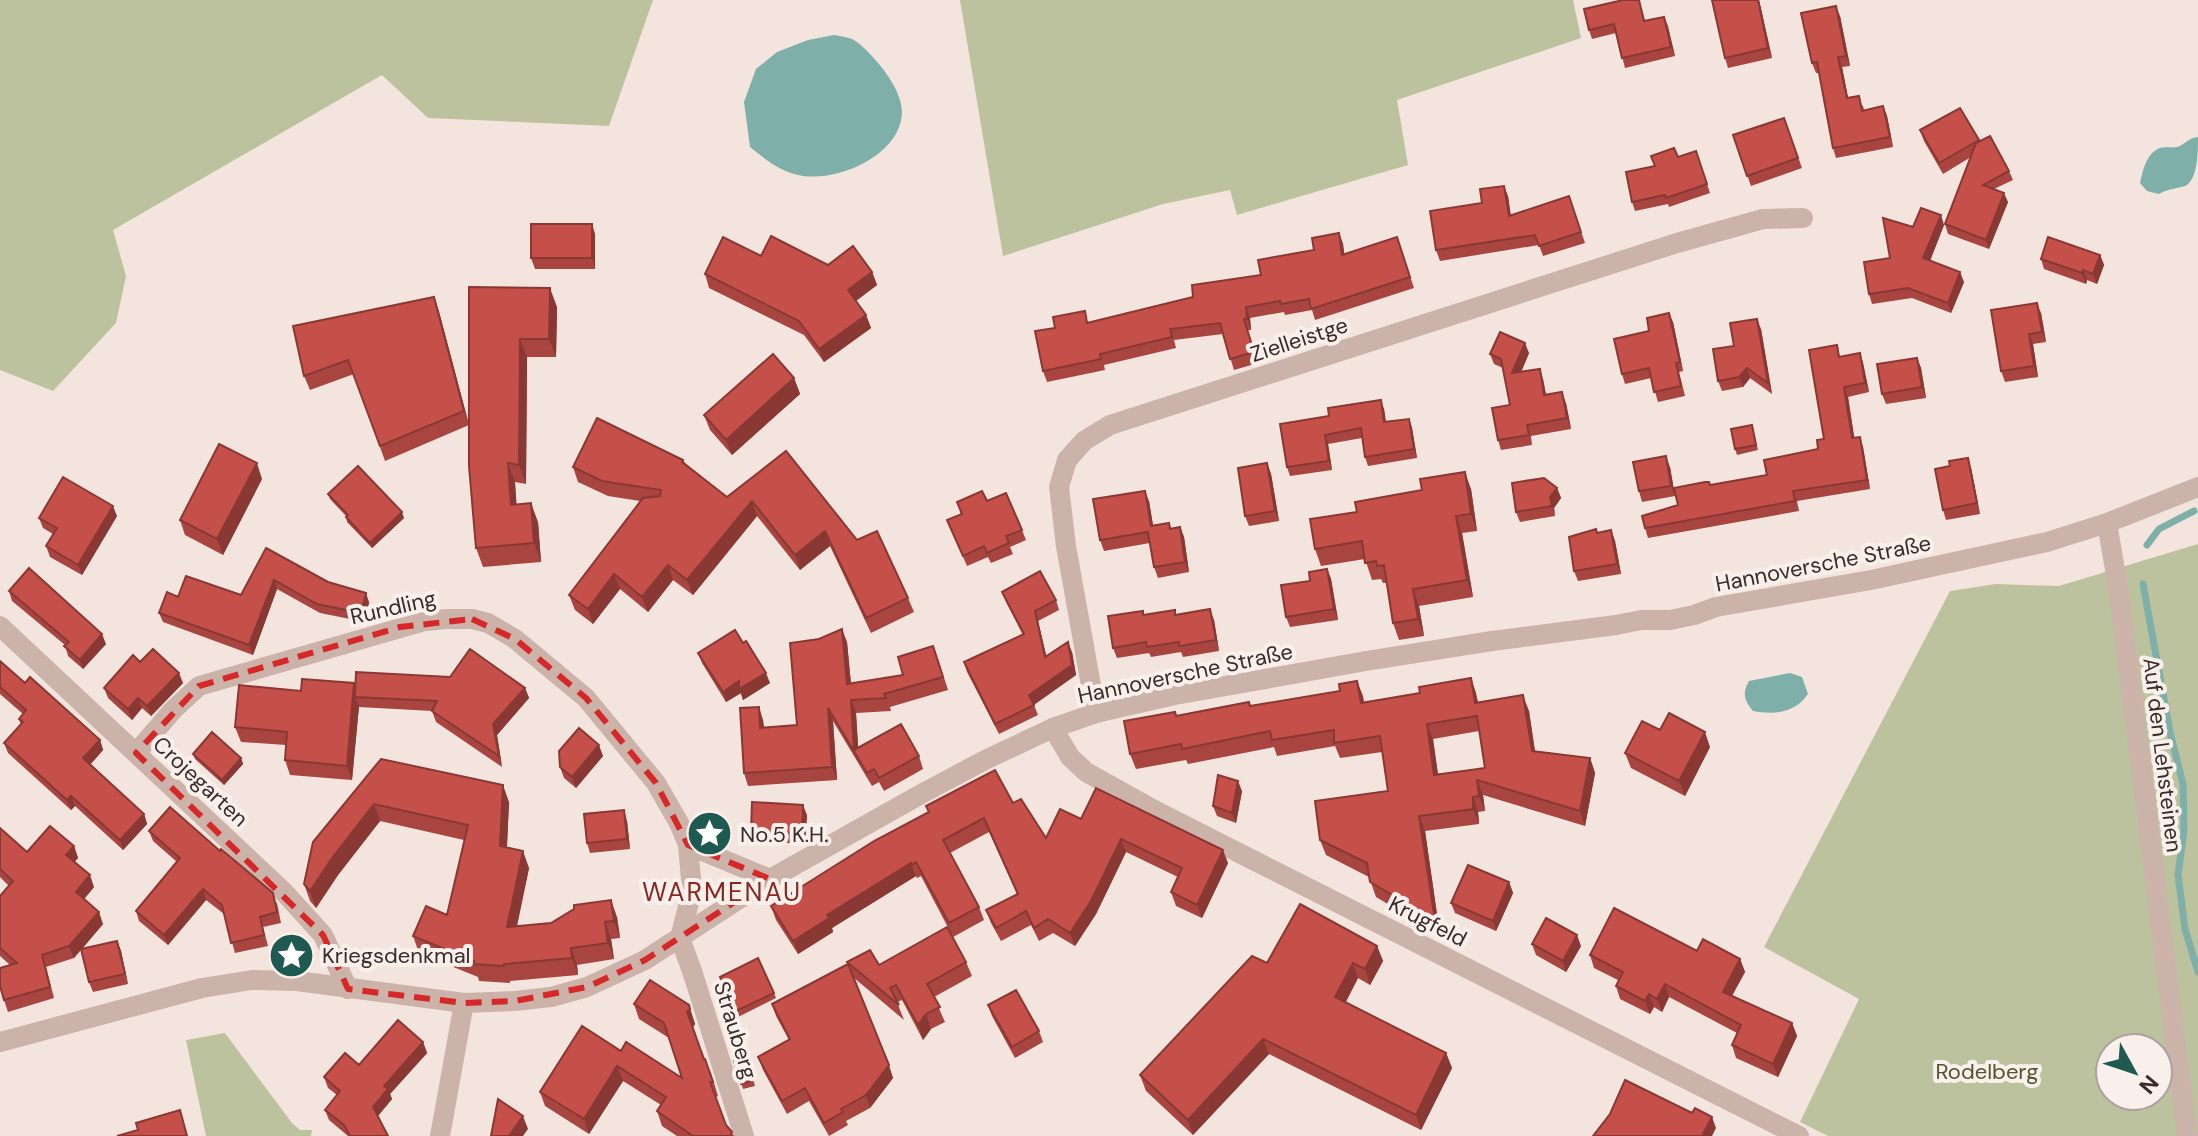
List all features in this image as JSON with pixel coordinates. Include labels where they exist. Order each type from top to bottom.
[{"type":"street","name":"Zielleistge","points":[[1096,713],[1066,546],[1059,487],[1067,460],[1084,441],[1110,425],[1677,243],[1753,221],[1803,218]]},
{"type":"street","name":"Hannoversche Straße","points":[[0,1042],[214,986],[252,980],[297,981],[464,1003],[551,997],[587,987],[645,960],[770,879],[987,759],[1053,728],[1096,713],[1175,695],[1478,643],[1641,620],[1670,620],[1716,607],[1871,580],[2047,542],[2107,523],[2198,487]]},
{"type":"street","name":"Auf den Lehsteinen","points":[[2107,523],[2119,593],[2187,1136]]},
{"type":"street","name":"Rundling","points":[[136,753],[173,710],[199,686],[400,627],[447,619],[472,619],[488,623],[515,639],[586,698],[656,783],[688,845],[692,891],[680,938]]},
{"type":"street","name":"Crojegarten","points":[[0,626],[283,891],[323,935],[348,989]]},
{"type":"street","name":"Krugfeld","points":[[1053,728],[1070,757],[1086,772],[1158,812],[1799,1136]]},
{"type":"street","points":[[688,845],[770,879]]},
{"type":"street","name":"Strauberg","points":[[680,938],[744,1136]]},
{"type":"street","points":[[440,1136],[464,1003]]},
{"type":"highlighted area","points":[[472,619],[515,639],[586,698],[656,783],[688,845],[770,879],[645,960],[587,987],[515,1001],[464,1003],[348,989],[323,935],[136,753],[199,686],[400,627]]},
{"type":"green space","points":[[0,0],[653,0],[609,126],[428,118],[382,75],[113,230],[126,276],[116,323],[53,391],[0,370]]},
{"type":"green space","points":[[960,0],[1573,0],[1581,38],[1397,100],[1408,165],[1237,215],[1230,190],[1163,204],[1003,256]]},
{"type":"green space","name":"Rodelberg","points":[[2198,544],[2198,1136],[1828,1136],[1800,1122],[1859,999],[1764,947],[1950,591],[1996,584],[2059,586]]},
{"type":"green space","points":[[225,1033],[292,1123],[300,1130],[312,1130],[311,1136],[206,1136],[186,1040]]},
{"type":"water","points":[[834,35],[856,42],[869,52],[886,74],[900,101],[902,113],[899,128],[880,153],[850,169],[818,176],[788,172],[750,147],[744,102],[756,69],[777,52],[808,40]]},
{"type":"water","points":[[2198,137],[2196,165],[2189,183],[2159,194],[2147,191],[2140,183],[2151,154],[2160,148],[2177,147]]},
{"type":"water","points":[[1790,673],[1802,677],[1808,694],[1803,700],[1784,711],[1753,711],[1745,696],[1749,681]]},
{"type":"building","points":[[1623,0],[1639,0],[1644,21],[1664,17],[1671,47],[1622,58],[1614,24],[1589,30],[1584,9]]},
{"type":"building","points":[[1712,0],[1758,0],[1768,48],[1725,58]]},
{"type":"building","points":[[1836,6],[1846,56],[1838,57],[1847,98],[1859,96],[1862,111],[1883,106],[1890,137],[1833,148],[1817,62],[1812,63],[1801,13]]},
{"type":"building","points":[[1960,108],[1979,140],[1939,163],[1920,130]]},
{"type":"building","points":[[1784,118],[1798,158],[1747,176],[1733,135]]},
{"type":"building","points":[[1990,136],[2009,171],[1983,185],[2004,193],[1986,240],[1945,224],[1976,143]]},
{"type":"building","points":[[1674,148],[1678,157],[1696,151],[1707,184],[1666,198],[1665,195],[1632,202],[1626,172],[1655,166],[1651,156]]},
{"type":"building","points":[[1504,186],[1509,216],[1569,196],[1581,232],[1539,246],[1535,235],[1436,250],[1430,211],[1482,203],[1480,189]]},
{"type":"building","points":[[1921,208],[1941,215],[1923,258],[1960,272],[1948,303],[1908,288],[1869,294],[1864,262],[1890,258],[1883,218],[1913,227]]},
{"type":"building","points":[[531,224],[592,224],[592,258],[531,258]]},
{"type":"building","points":[[1339,233],[1342,255],[1397,237],[1410,277],[1311,309],[1309,299],[1246,307],[1247,319],[1244,319],[1254,352],[1230,359],[1220,323],[1170,329],[1172,337],[1100,354],[1101,359],[1043,371],[1035,331],[1055,328],[1053,317],[1085,311],[1087,323],[1193,297],[1192,285],[1261,275],[1258,260],[1314,250],[1312,238]]},
{"type":"building","points":[[771,236],[828,265],[853,246],[872,272],[848,290],[866,315],[819,349],[799,321],[705,274],[723,237],[761,256]]},
{"type":"building","points":[[2048,237],[2100,255],[2093,274],[2041,259]]},
{"type":"building","points":[[469,287],[550,288],[549,339],[520,339],[519,465],[508,463],[511,505],[531,503],[534,543],[476,548],[469,466]]},
{"type":"building","points":[[434,297],[464,411],[380,446],[348,360],[304,376],[293,326]]},
{"type":"building","points":[[2037,303],[2042,332],[2029,334],[2034,366],[2001,371],[1991,310]]},
{"type":"building","points":[[1669,313],[1680,362],[1676,363],[1681,386],[1654,392],[1649,368],[1622,374],[1614,339],[1649,331],[1647,318]]},
{"type":"building","points":[[1757,319],[1768,383],[1747,368],[1739,377],[1718,381],[1713,349],[1734,346],[1730,323]]},
{"type":"building","points":[[1500,332],[1525,343],[1512,373],[1540,369],[1544,395],[1562,392],[1567,418],[1527,425],[1529,435],[1498,440],[1492,408],[1510,405],[1501,359],[1490,354]]},
{"type":"building","points":[[1837,345],[1839,357],[1860,353],[1865,383],[1844,387],[1852,438],[1860,437],[1867,480],[1793,491],[1795,501],[1645,528],[1642,516],[1678,505],[1674,488],[1767,475],[1764,460],[1818,449],[1817,440],[1824,439],[1809,350]]},
{"type":"building","points":[[773,354],[794,378],[726,440],[704,415]]},
{"type":"building","points":[[1917,358],[1922,387],[1882,394],[1877,364]]},
{"type":"building","points":[[1381,400],[1384,422],[1409,419],[1414,449],[1365,457],[1361,428],[1325,435],[1329,461],[1287,467],[1280,424],[1329,416],[1328,408]]},
{"type":"building","points":[[597,418],[683,460],[727,497],[786,451],[857,540],[877,531],[908,598],[866,618],[825,531],[795,555],[752,501],[687,580],[668,565],[642,597],[614,574],[588,609],[569,595],[643,498],[660,496],[661,490],[602,481],[573,467]]},
{"type":"building","points":[[1752,425],[1756,445],[1735,449],[1731,429]]},
{"type":"building","points":[[219,444],[257,463],[217,539],[180,520]]},
{"type":"building","points":[[1666,456],[1671,486],[1639,491],[1633,462]]},
{"type":"building","points":[[1968,458],[1977,503],[1943,510],[1935,469],[1950,466],[1949,461]]},
{"type":"building","points":[[1267,463],[1275,511],[1245,516],[1238,468]]},
{"type":"building","points":[[358,466],[402,512],[370,543],[328,494]]},
{"type":"building","points":[[1465,472],[1471,514],[1456,516],[1467,580],[1413,589],[1418,619],[1393,623],[1384,565],[1377,566],[1376,561],[1365,563],[1362,541],[1315,549],[1310,519],[1357,512],[1355,502],[1422,490],[1420,479]]},
{"type":"building","points":[[63,477],[113,506],[78,565],[46,546],[57,528],[39,518]]},
{"type":"building","points":[[1544,478],[1557,488],[1550,497],[1552,506],[1516,512],[1512,483]]},
{"type":"building","points":[[982,491],[987,501],[1006,493],[1022,530],[1006,536],[1009,543],[987,553],[984,546],[963,556],[947,520],[962,514],[957,502]]},
{"type":"building","points":[[1145,491],[1151,526],[1169,523],[1170,529],[1180,527],[1185,562],[1154,567],[1148,532],[1100,540],[1093,499]]},
{"type":"building","points":[[1596,529],[1597,533],[1611,530],[1617,564],[1574,571],[1569,537]]},
{"type":"building","points":[[266,548],[328,582],[366,593],[361,613],[317,604],[274,580],[249,645],[159,613],[167,592],[178,597],[186,576],[241,595]]},
{"type":"building","points":[[29,568],[102,634],[80,660],[64,646],[69,642],[9,591]]},
{"type":"building","points":[[1327,569],[1334,609],[1286,617],[1281,585],[1310,581],[1309,572]]},
{"type":"building","points":[[1040,571],[1056,600],[1035,611],[1045,657],[1068,642],[1072,665],[1029,695],[1034,705],[995,724],[964,662],[1024,634],[1002,592]]},
{"type":"building","points":[[1210,609],[1216,640],[1147,647],[1146,642],[1113,648],[1108,616],[1175,610],[1175,615]]},
{"type":"building","points":[[842,629],[847,684],[903,675],[898,657],[933,646],[943,677],[884,694],[886,698],[851,700],[854,750],[901,724],[919,756],[879,778],[874,769],[867,773],[828,708],[832,767],[744,773],[740,708],[759,707],[760,728],[797,725],[790,643],[819,639]]},
{"type":"building","points":[[735,630],[743,643],[746,641],[766,673],[739,689],[739,681],[723,692],[698,653]]},
{"type":"building","points":[[153,649],[179,673],[147,706],[138,698],[128,709],[104,688],[133,655],[140,662]]},
{"type":"building","points":[[470,649],[525,688],[493,724],[499,756],[432,711],[437,701],[355,697],[356,672],[450,677]]},
{"type":"building","points":[[0,661],[25,683],[30,677],[100,740],[83,758],[144,814],[120,840],[71,796],[67,800],[4,743],[23,722],[19,719],[26,710],[0,687]]},
{"type":"building","points":[[1471,678],[1475,703],[1523,695],[1532,751],[1590,758],[1580,811],[1477,780],[1479,796],[1473,797],[1473,809],[1419,816],[1435,920],[1370,882],[1367,863],[1320,840],[1315,801],[1388,791],[1380,736],[1334,743],[1334,730],[1272,740],[1270,731],[1182,749],[1181,744],[1130,754],[1124,721],[1175,712],[1176,716],[1249,702],[1250,706],[1340,691],[1339,684],[1357,681],[1361,703],[1420,693],[1419,687]],"holes":[[[1477,716],[1485,768],[1434,775],[1427,724]]]},
{"type":"building","points":[[302,679],[354,683],[347,766],[285,760],[287,732],[235,727],[239,685],[301,691]]},
{"type":"building","points":[[1669,713],[1705,732],[1679,781],[1625,753],[1642,721],[1660,730]]},
{"type":"building","points":[[579,728],[599,745],[572,777],[560,767],[559,751]]},
{"type":"building","points":[[212,732],[241,758],[222,780],[193,754]]},
{"type":"building","points":[[381,759],[503,785],[500,846],[523,851],[507,927],[551,923],[574,909],[574,905],[611,900],[614,921],[605,922],[608,943],[571,948],[572,958],[504,966],[473,964],[474,961],[413,936],[426,906],[447,915],[468,825],[374,804],[310,891],[304,884],[313,842]]},
{"type":"building","points":[[995,770],[1013,803],[1021,799],[1046,838],[1060,809],[1081,819],[1096,788],[1223,850],[1197,905],[1171,892],[1182,868],[1121,839],[1091,901],[1070,933],[1048,919],[1034,928],[1026,911],[996,928],[986,910],[1018,894],[984,818],[943,840],[979,907],[949,923],[916,862],[827,915],[829,918],[793,941],[771,906],[874,841],[929,812],[926,806]]},
{"type":"building","points":[[1218,775],[1238,781],[1232,813],[1213,806]]},
{"type":"building","points":[[752,802],[803,805],[802,834],[751,831]]},
{"type":"building","points":[[170,807],[273,893],[277,912],[260,917],[264,935],[231,943],[222,905],[203,889],[164,935],[136,911],[180,858],[149,831]]},
{"type":"building","points":[[624,810],[627,839],[587,843],[584,814]]},
{"type":"building","points":[[50,826],[74,846],[66,855],[90,875],[76,892],[99,912],[69,946],[42,955],[50,987],[4,1000],[0,968],[17,963],[0,948],[0,896],[13,881],[0,869],[0,828],[27,852]]},
{"type":"building","points":[[1468,865],[1509,882],[1493,921],[1451,903]]},
{"type":"building","points":[[1300,904],[1377,946],[1365,969],[1353,963],[1335,997],[1446,1053],[1416,1115],[1263,1039],[1188,1120],[1140,1075],[1252,956],[1267,963]]},
{"type":"building","points":[[1614,908],[1697,951],[1703,939],[1740,959],[1723,992],[1792,1023],[1773,1064],[1732,1045],[1741,1025],[1665,984],[1657,999],[1649,994],[1645,1001],[1616,986],[1623,972],[1590,955]]},
{"type":"building","points":[[1546,918],[1577,935],[1563,961],[1532,944]]},
{"type":"building","points":[[947,927],[966,962],[927,984],[940,1007],[926,1014],[918,1025],[896,985],[890,988],[899,1005],[847,962],[870,950],[879,965]]},
{"type":"building","points":[[117,941],[125,974],[89,982],[81,949]]},
{"type":"building","points":[[758,958],[774,993],[736,1011],[720,977]]},
{"type":"building","points":[[848,964],[889,1065],[866,1095],[824,1123],[805,1088],[782,1101],[758,1057],[790,1039],[772,1004]]},
{"type":"building","points":[[650,980],[689,1005],[687,1012],[726,1125],[732,1132],[730,1136],[693,1136],[657,1111],[666,1097],[617,1066],[584,1119],[540,1092],[582,1026],[621,1051],[626,1042],[682,1078],[664,1023],[634,1004]]},
{"type":"building","points":[[1016,990],[1039,1031],[1012,1047],[988,1005]]},
{"type":"building","points":[[398,1020],[423,1042],[384,1086],[388,1089],[373,1107],[388,1136],[350,1136],[344,1125],[325,1110],[340,1091],[324,1077],[345,1053],[359,1065]]},
{"type":"building","points":[[747,1057],[753,1080],[741,1084],[734,1061]]},
{"type":"building","points":[[1625,1080],[1692,1113],[1695,1108],[1712,1117],[1702,1136],[1593,1136],[1610,1114]]},
{"type":"building","points":[[498,1099],[523,1116],[509,1136],[491,1136]]},
{"type":"building","points":[[180,1110],[187,1136],[117,1136],[138,1130],[136,1123]]},
{"type":"waterway","points":[[2147,545],[2159,529],[2194,511]]},
{"type":"waterway","points":[[2143,584],[2170,732],[2183,784],[2184,831],[2178,875],[2185,929],[2198,972]]},
{"type":"place","name":"No.5 K.H.","points":[[709,834]]},
{"type":"place","name":"Kriegsdenkmal","points":[[291,955]]},
{"type":"district","name":"WARMENAU","points":[[722,892]]}]
